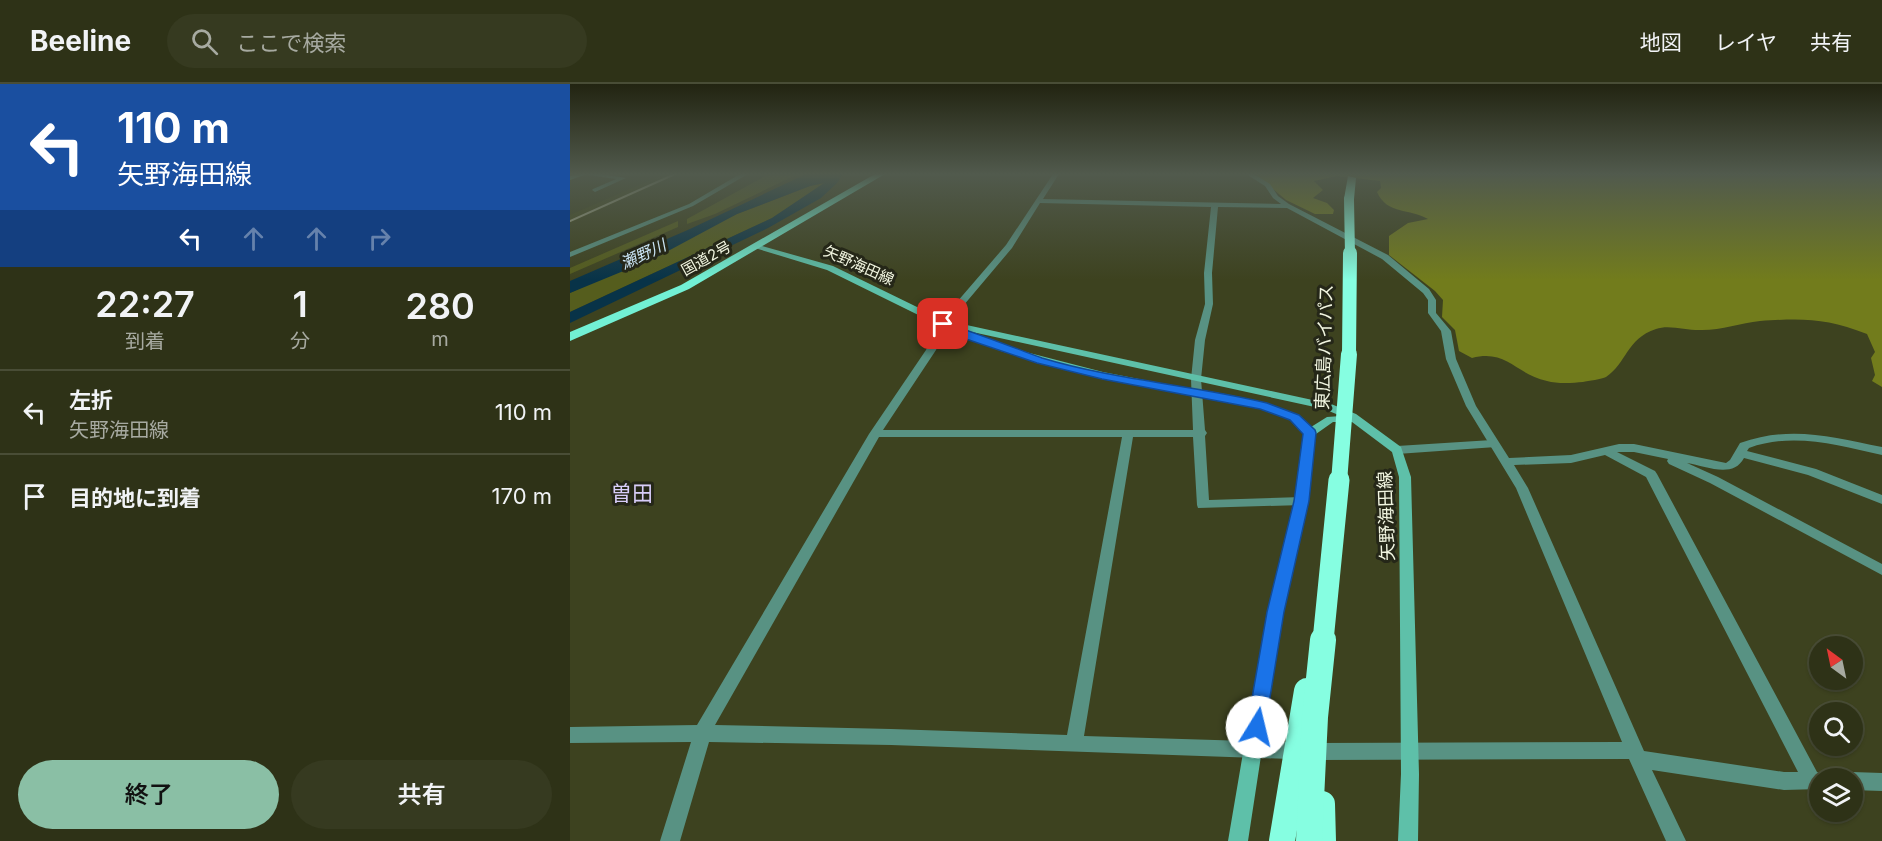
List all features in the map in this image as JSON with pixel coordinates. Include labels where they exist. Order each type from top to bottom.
[{"type":"highway","name":"国道2号","points":[[570,337],[685,287],[821,209]]},
{"type":"highway","name":"東広島バイパス","points":[[1309,841],[1315,717],[1347,404],[1351,314],[1349,209]]},
{"type":"highway","points":[[1282,841],[1332,553]]},
{"type":"highway","points":[[1323,841],[1322,800],[1332,553]]},
{"type":"main road","name":"矢野海田線","points":[[758,246],[830,268],[970,337],[1041,361],[1198,394],[1249,402],[1281,411],[1295,418],[1310,433]]},
{"type":"main road","name":"矢野海田線","points":[[943,324],[1302,400],[1341,411],[1360,422],[1397,450],[1405,477],[1410,752],[1408,841]]},
{"type":"main road","points":[[1238,841],[1275,612],[1302,501],[1310,433],[1320,424],[1337,417],[1360,422]]},
{"type":"street","points":[[570,255],[681,209]]},
{"type":"street","points":[[670,841],[703,731],[875,434],[931,350],[943,324],[1008,248],[1032,209]]},
{"type":"street","points":[[1214,209],[1208,273],[1209,304],[1200,340],[1196,379],[1201,434],[1203,505],[1302,501]]},
{"type":"street","points":[[1294,209],[1385,257],[1426,291],[1432,300],[1432,314],[1446,331],[1451,359],[1471,406],[1524,495],[1676,841]]},
{"type":"street","points":[[875,434],[1201,434]]},
{"type":"street","points":[[1074,742],[1128,434]]},
{"type":"street","points":[[1505,462],[1571,459],[1619,448],[1653,452],[1727,467],[1735,463],[1744,446],[1757,440],[1793,434],[1882,451]]},
{"type":"street","points":[[1397,450],[1492,444]]},
{"type":"street","points":[[1606,451],[1651,474],[1809,768]]},
{"type":"street","points":[[1653,452],[1714,480],[1882,570]]},
{"type":"street","points":[[1740,453],[1812,472],[1882,500]]},
{"type":"street","points":[[570,735],[703,731],[1074,742],[1253,750],[1636,754],[1784,781],[1809,781]]},
{"type":"street","points":[[1863,782],[1882,782]]},
{"type":"shaded area","points":[[583,209],[601,209],[570,223],[570,215]]},
{"type":"shaded area","points":[[705,209],[725,209],[687,224],[687,219]]},
{"type":"shaded area","points":[[749,209],[785,209],[772,218],[570,312],[570,293]]},
{"type":"shaded area","points":[[678,221],[678,227],[570,274],[570,268]]},
{"type":"green space","points":[[1305,209],[1334,210],[1333,214],[1315,214]]},
{"type":"green space","points":[[1398,209],[1882,209],[1882,387],[1872,381],[1875,375],[1871,358],[1875,352],[1867,334],[1814,320],[1760,321],[1709,330],[1667,327],[1656,329],[1638,339],[1606,377],[1583,382],[1551,382],[1536,378],[1503,359],[1484,356],[1472,358],[1459,351],[1455,330],[1442,317],[1443,300],[1389,255],[1389,236],[1408,223],[1428,219]]},
{"type":"water","name":"瀬野川","points":[[731,209],[749,209],[655,258],[570,293],[570,281]]},
{"type":"water","name":"瀬野川","points":[[785,209],[801,209],[768,228],[570,323],[570,312],[772,218]]},
{"type":"railway","points":[[570,221],[596,209]]},
{"type":"district","name":"曽田","points":[[632,493]]},
{"type":"route","points":[[943,324],[970,337],[1041,361],[1198,394],[1249,402],[1281,411],[1295,418],[1310,433],[1302,501],[1275,612],[1257,727]]}]
